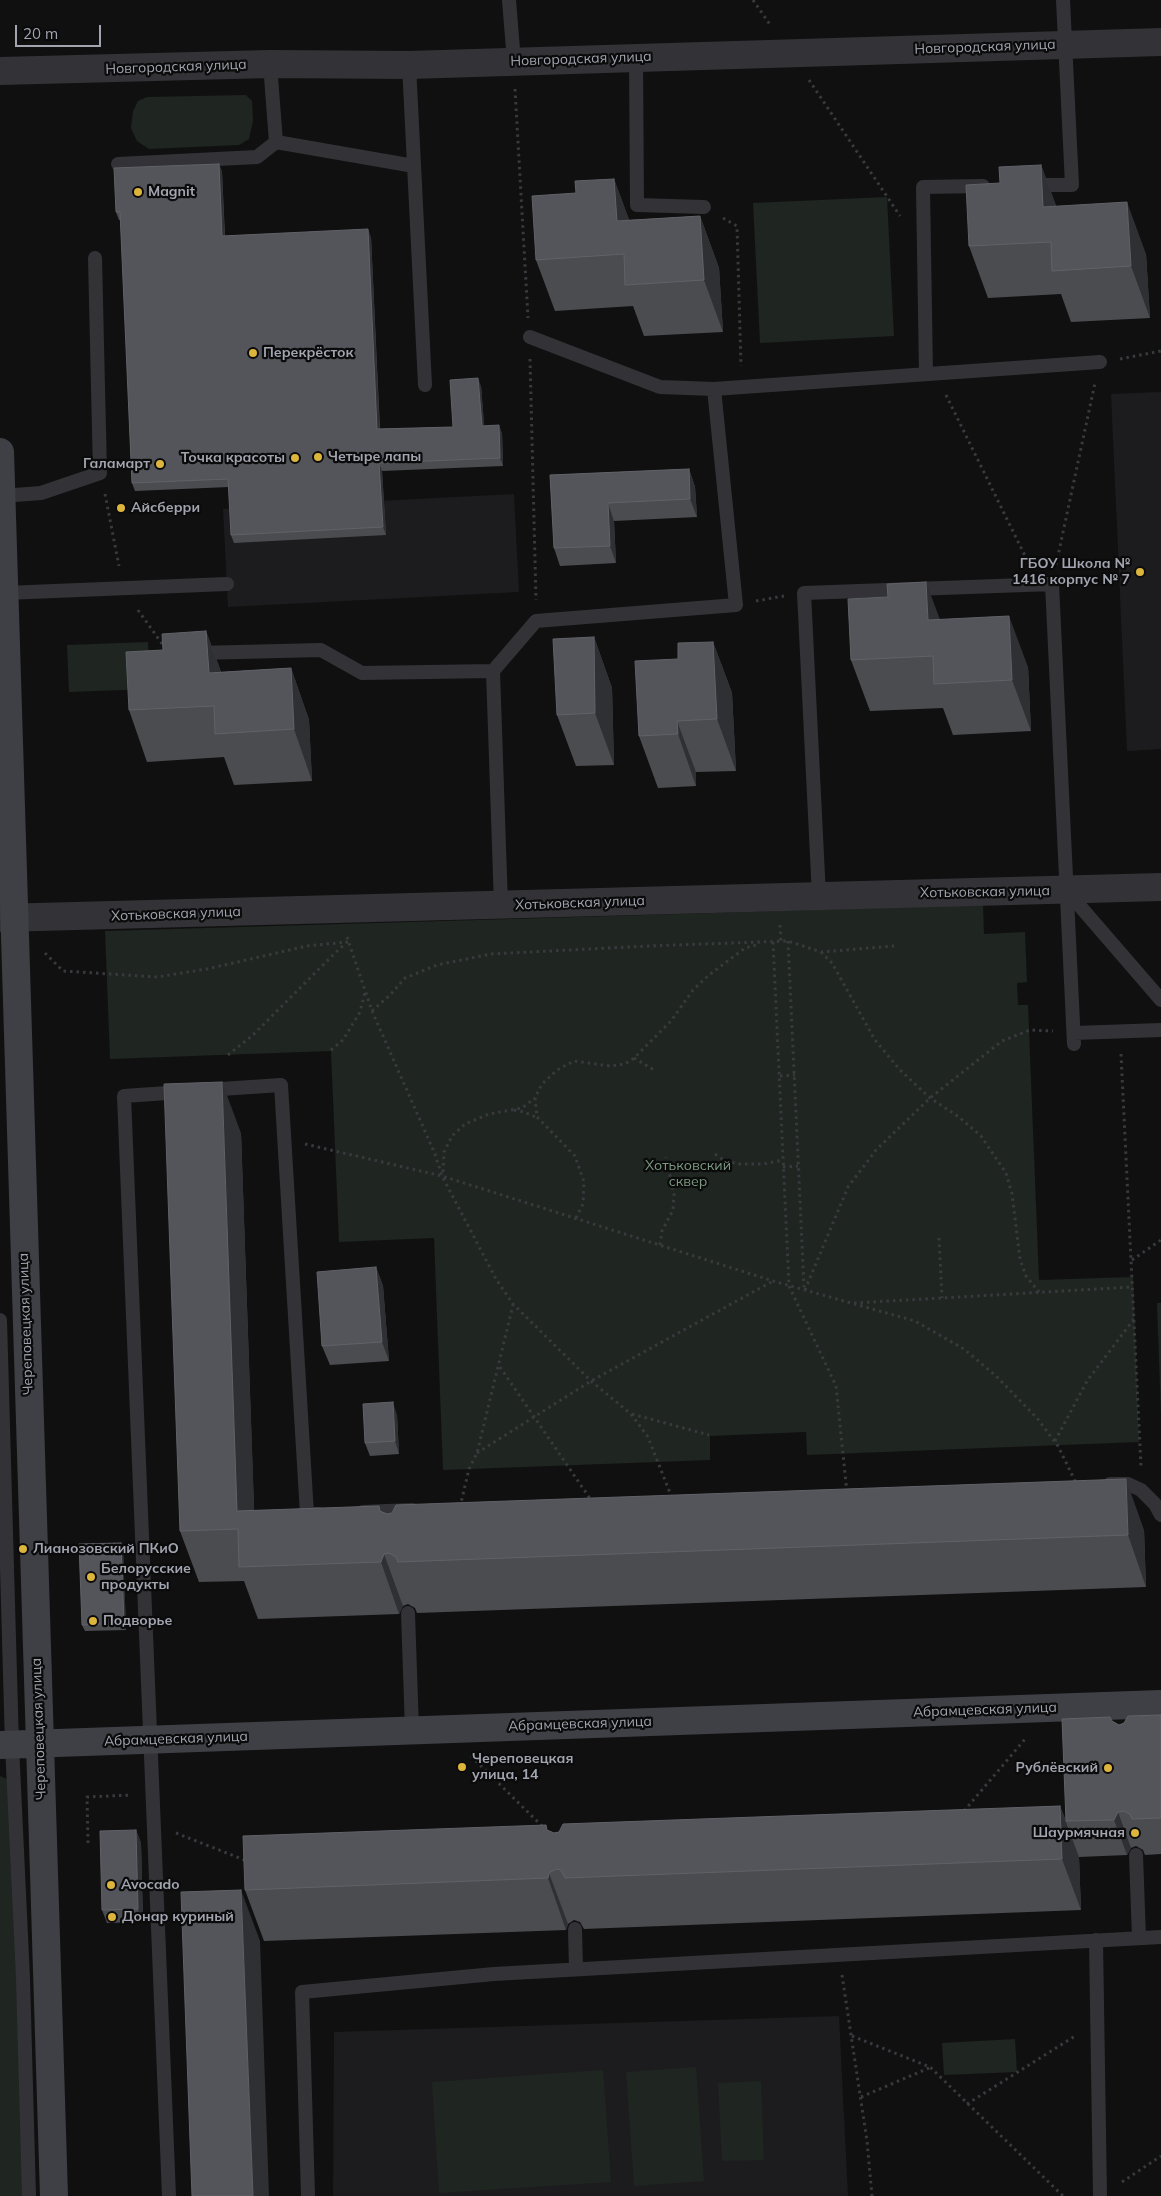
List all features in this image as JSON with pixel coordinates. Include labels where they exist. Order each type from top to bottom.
[{"type":"main road","name":"Череповецкая улица","points":[[0,452],[5,593],[7,918],[44,1845],[54,2196]]},
{"type":"main road","name":"Абрамцевская улица","points":[[6,1745],[1053,1707],[1130,1714],[1161,1704]]},
{"type":"street","name":"Новгородская улица","points":[[0,71],[270,64],[409,65],[1161,42]]},
{"type":"street","name":"Хотьковская улица","points":[[7,918],[1161,887]]},
{"type":"lane","points":[[509,0],[514,62]]},
{"type":"lane","points":[[1013,186],[1072,185],[1063,0]]},
{"type":"lane","points":[[636,58],[637,205],[704,207]]},
{"type":"lane","points":[[270,64],[276,142]]},
{"type":"lane","points":[[409,65],[419,233],[425,385]]},
{"type":"lane","points":[[118,164],[256,157],[276,142],[414,166]]},
{"type":"lane","points":[[930,374],[923,187],[993,186]]},
{"type":"lane","points":[[2,496],[42,493],[100,473],[94,258]]},
{"type":"lane","points":[[530,337],[660,387],[742,387],[1100,362]]},
{"type":"lane","points":[[501,905],[493,671],[536,621],[736,605],[714,388]]},
{"type":"lane","points":[[5,593],[227,584]]},
{"type":"lane","points":[[818,896],[804,593],[1046,584],[1074,1038],[1120,1030],[1161,1030]]},
{"type":"lane","points":[[179,654],[320,650],[362,673],[493,671]]},
{"type":"lane","points":[[1066,890],[1161,1000]]},
{"type":"lane","points":[[169,2196],[152,1740],[124,1096],[282,1085],[307,1514],[460,1508]]},
{"type":"lane","name":"Череповецкая улица","points":[[0,1320],[6,1745],[23,1978],[30,2196]]},
{"type":"lane","points":[[1077,1486],[1128,1484],[1148,1495],[1161,1515]]},
{"type":"lane","points":[[404,1510],[405,1529]]},
{"type":"lane","points":[[408,1613],[412,1730]]},
{"type":"lane","points":[[1136,1855],[1139,1938]]},
{"type":"lane","points":[[575,1929],[576,1969]]},
{"type":"lane","points":[[308,2196],[302,1992],[494,1974],[1161,1937]]},
{"type":"lane","points":[[1096,1940],[1100,2196]]},
{"type":"path","points":[[791,53],[924,252]]},
{"type":"path","points":[[704,207],[736,226],[742,387]]},
{"type":"path","points":[[1046,584],[1100,362],[1161,351]]},
{"type":"path","points":[[930,374],[1046,584]]},
{"type":"path","points":[[736,605],[804,593]]},
{"type":"path","points":[[788,941],[804,1290]]},
{"type":"path","points":[[372,1011],[406,978],[437,965],[491,954],[788,941],[820,952],[832,963],[875,1040],[900,1070],[930,1098],[959,1117],[981,1136],[1006,1174],[1012,1194],[1020,1259],[1026,1276],[1039,1292]]},
{"type":"path","points":[[43,951],[63,971],[157,977],[207,969],[307,946],[348,942]]},
{"type":"path","points":[[348,942],[372,1011],[436,1154],[442,1176],[496,1279],[513,1304],[591,1380],[631,1414],[648,1437],[673,1500]]},
{"type":"path","points":[[228,1055],[253,1035],[348,942]]},
{"type":"path","points":[[442,1176],[444,1152],[452,1136],[465,1124],[488,1114],[522,1108],[535,1098],[542,1084],[557,1070],[574,1061],[610,1066],[625,1064],[634,1058],[671,1022],[693,990],[709,975],[745,948],[773,942]]},
{"type":"path","points":[[773,942],[789,1286],[836,1386],[848,1494]]},
{"type":"path","points":[[820,952],[894,946]]},
{"type":"path","points":[[331,1050],[343,1040],[360,1012],[365,991]]},
{"type":"path","points":[[804,1290],[848,1188],[876,1150],[930,1098],[1002,1040],[1030,1030],[1074,1038]]},
{"type":"path","points":[[1120,1030],[1140,1446]]},
{"type":"path","points":[[634,1058],[654,1070]]},
{"type":"path","points":[[780,1076],[795,1075]]},
{"type":"path","points":[[535,1098],[537,1117]]},
{"type":"path","points":[[506,1110],[524,1112],[537,1117],[575,1156],[584,1182],[583,1204],[576,1218]]},
{"type":"path","points":[[285,1141],[336,1150],[442,1176],[772,1281],[915,1321],[964,1349],[996,1376],[1038,1418],[1055,1442],[1077,1486]]},
{"type":"path","points":[[715,1154],[725,1161],[740,1164],[763,1164],[783,1160]]},
{"type":"path","points":[[660,1245],[662,1232],[672,1210],[674,1194],[666,1157]]},
{"type":"path","points":[[783,1167],[798,1166]]},
{"type":"path","points":[[938,1238],[942,1298]]},
{"type":"path","points":[[1132,1260],[1161,1240]]},
{"type":"path","points":[[477,1452],[591,1380],[772,1281]]},
{"type":"path","points":[[852,1303],[1133,1287]]},
{"type":"path","points":[[460,1508],[469,1469],[477,1452],[513,1304]]},
{"type":"path","points":[[1055,1442],[1087,1382],[1134,1318]]},
{"type":"path","points":[[499,1367],[593,1503]]},
{"type":"path","points":[[631,1414],[710,1436]]},
{"type":"path","points":[[963,1812],[1053,1707]]},
{"type":"path","points":[[443,1729],[545,1829]]},
{"type":"path","points":[[88,1843],[87,1797],[154,1794]]},
{"type":"path","points":[[155,1824],[254,1864]]},
{"type":"path","points":[[839,1954],[867,2140],[872,2196]]},
{"type":"path","points":[[968,2104],[1098,2022]]},
{"type":"path","points":[[852,2036],[930,2068],[1063,2196]]},
{"type":"path","points":[[861,2097],[930,2068]]},
{"type":"path","points":[[1116,2186],[1161,2156]]},
{"type":"shaded area","name":"ГБОУ Школа № 1416 корпус № 7","points":[[1161,392],[1161,749],[1127,751],[1111,394]]},
{"type":"shaded area","points":[[514,494],[519,592],[228,607],[223,509]]},
{"type":"shaded area","points":[[839,2016],[848,2196],[333,2196],[334,2032]]},
{"type":"green space","points":[[246,95],[252,101],[253,121],[249,139],[239,145],[149,149],[137,141],[131,128],[133,111],[138,101],[147,97]]},
{"type":"green space","points":[[887,197],[894,336],[760,343],[753,203]]},
{"type":"green space","points":[[148,642],[150,689],[69,692],[67,645]]},
{"type":"green space","name":"Хотьковский сквер","points":[[983,905],[984,934],[1025,932],[1027,982],[1017,983],[1018,1005],[1028,1005],[1039,1280],[1133,1277],[1139,1442],[807,1455],[806,1432],[710,1436],[710,1460],[443,1470],[434,1238],[339,1242],[331,1051],[110,1059],[105,931]]},
{"type":"green space","points":[[1157,1303],[1161,1303],[1161,1415]]},
{"type":"green space","points":[[0,1776],[9,1780],[29,2196],[0,2196]]},
{"type":"green space","points":[[1015,2039],[1017,2072],[944,2075],[942,2043]]},
{"type":"green space","points":[[696,2067],[704,2181],[634,2186],[626,2072]]},
{"type":"green space","points":[[603,2070],[611,2182],[439,2193],[432,2082]]},
{"type":"green space","points":[[761,2081],[764,2160],[722,2161],[718,2083]]},
{"type":"building","name":"Перекрёсток","points":[[219,164],[222,236],[368,229],[377,429],[453,427],[450,380],[478,378],[482,426],[499,425],[500,458],[379,463],[383,527],[231,535],[228,479],[132,483],[120,212],[116,212],[114,168]]},
{"type":"building","points":[[1041,165],[1043,207],[1127,202],[1131,266],[1052,271],[1051,242],[969,246],[966,185],[1000,183],[999,167]]},
{"type":"building","points":[[614,179],[617,221],[700,216],[704,280],[625,285],[624,254],[536,260],[532,196],[576,193],[575,181]]},
{"type":"building","points":[[689,469],[690,499],[608,503],[610,546],[554,548],[550,475]]},
{"type":"building","points":[[926,582],[928,620],[1009,616],[1012,680],[934,684],[933,656],[851,660],[848,599],[888,597],[887,584]]},
{"type":"building","points":[[206,631],[209,673],[291,668],[294,729],[215,734],[214,706],[129,710],[126,652],[163,650],[162,634]]},
{"type":"building","points":[[594,637],[595,713],[557,715],[553,639]]},
{"type":"building","points":[[713,642],[717,719],[677,721],[678,734],[639,736],[635,661],[678,659],[678,643]]},
{"type":"building","points":[[222,1082],[237,1511],[379,1506],[380,1511],[387,1514],[392,1513],[396,1505],[1126,1479],[1128,1535],[398,1562],[396,1557],[389,1553],[384,1554],[381,1562],[239,1567],[238,1529],[180,1531],[164,1084]]},
{"type":"building","points":[[376,1267],[382,1342],[322,1346],[317,1272]]},
{"type":"building","points":[[393,1402],[395,1441],[365,1443],[363,1404]]},
{"type":"building","points":[[121,1543],[124,1623],[82,1625],[79,1544]]},
{"type":"building","points":[[1161,1715],[1161,1818],[1132,1819],[1130,1814],[1123,1811],[1118,1812],[1114,1820],[1066,1821],[1062,1719],[1110,1717],[1112,1721],[1119,1725],[1124,1723],[1128,1716]]},
{"type":"building","points":[[1060,1806],[1062,1859],[565,1878],[561,1870],[556,1869],[549,1873],[548,1878],[245,1890],[243,1836],[546,1825],[547,1830],[554,1833],[559,1832],[563,1824]]},
{"type":"building","points":[[136,1830],[138,1909],[102,1910],[100,1831]]},
{"type":"building","points":[[241,1890],[253,2196],[192,2196],[181,1892]]},
{"type":"place","name":"Magnit","points":[[138,192]]},
{"type":"place","name":"Перекрёсток","points":[[253,353]]},
{"type":"place","name":"Четыре лапы","points":[[318,457]]},
{"type":"place","name":"Точка красоты","points":[[295,458]]},
{"type":"place","name":"Галамарт","points":[[160,464]]},
{"type":"place","name":"Айсберри","points":[[121,508]]},
{"type":"place","name":"ГБОУ Школа № 1416 корпус № 7","points":[[1140,572]]},
{"type":"place","name":"Лианозовский ПКиО","points":[[23,1549]]},
{"type":"place","name":"Белорусские продукты","points":[[91,1577]]},
{"type":"place","name":"Подворье","points":[[93,1621]]},
{"type":"place","name":"Череповецкая улица, 14","points":[[462,1767]]},
{"type":"place","name":"Рублёвский","points":[[1108,1768]]},
{"type":"place","name":"Шаурмячная","points":[[1135,1833]]},
{"type":"place","name":"Avocado","points":[[111,1885]]},
{"type":"place","name":"Донар куриный","points":[[112,1917]]}]
